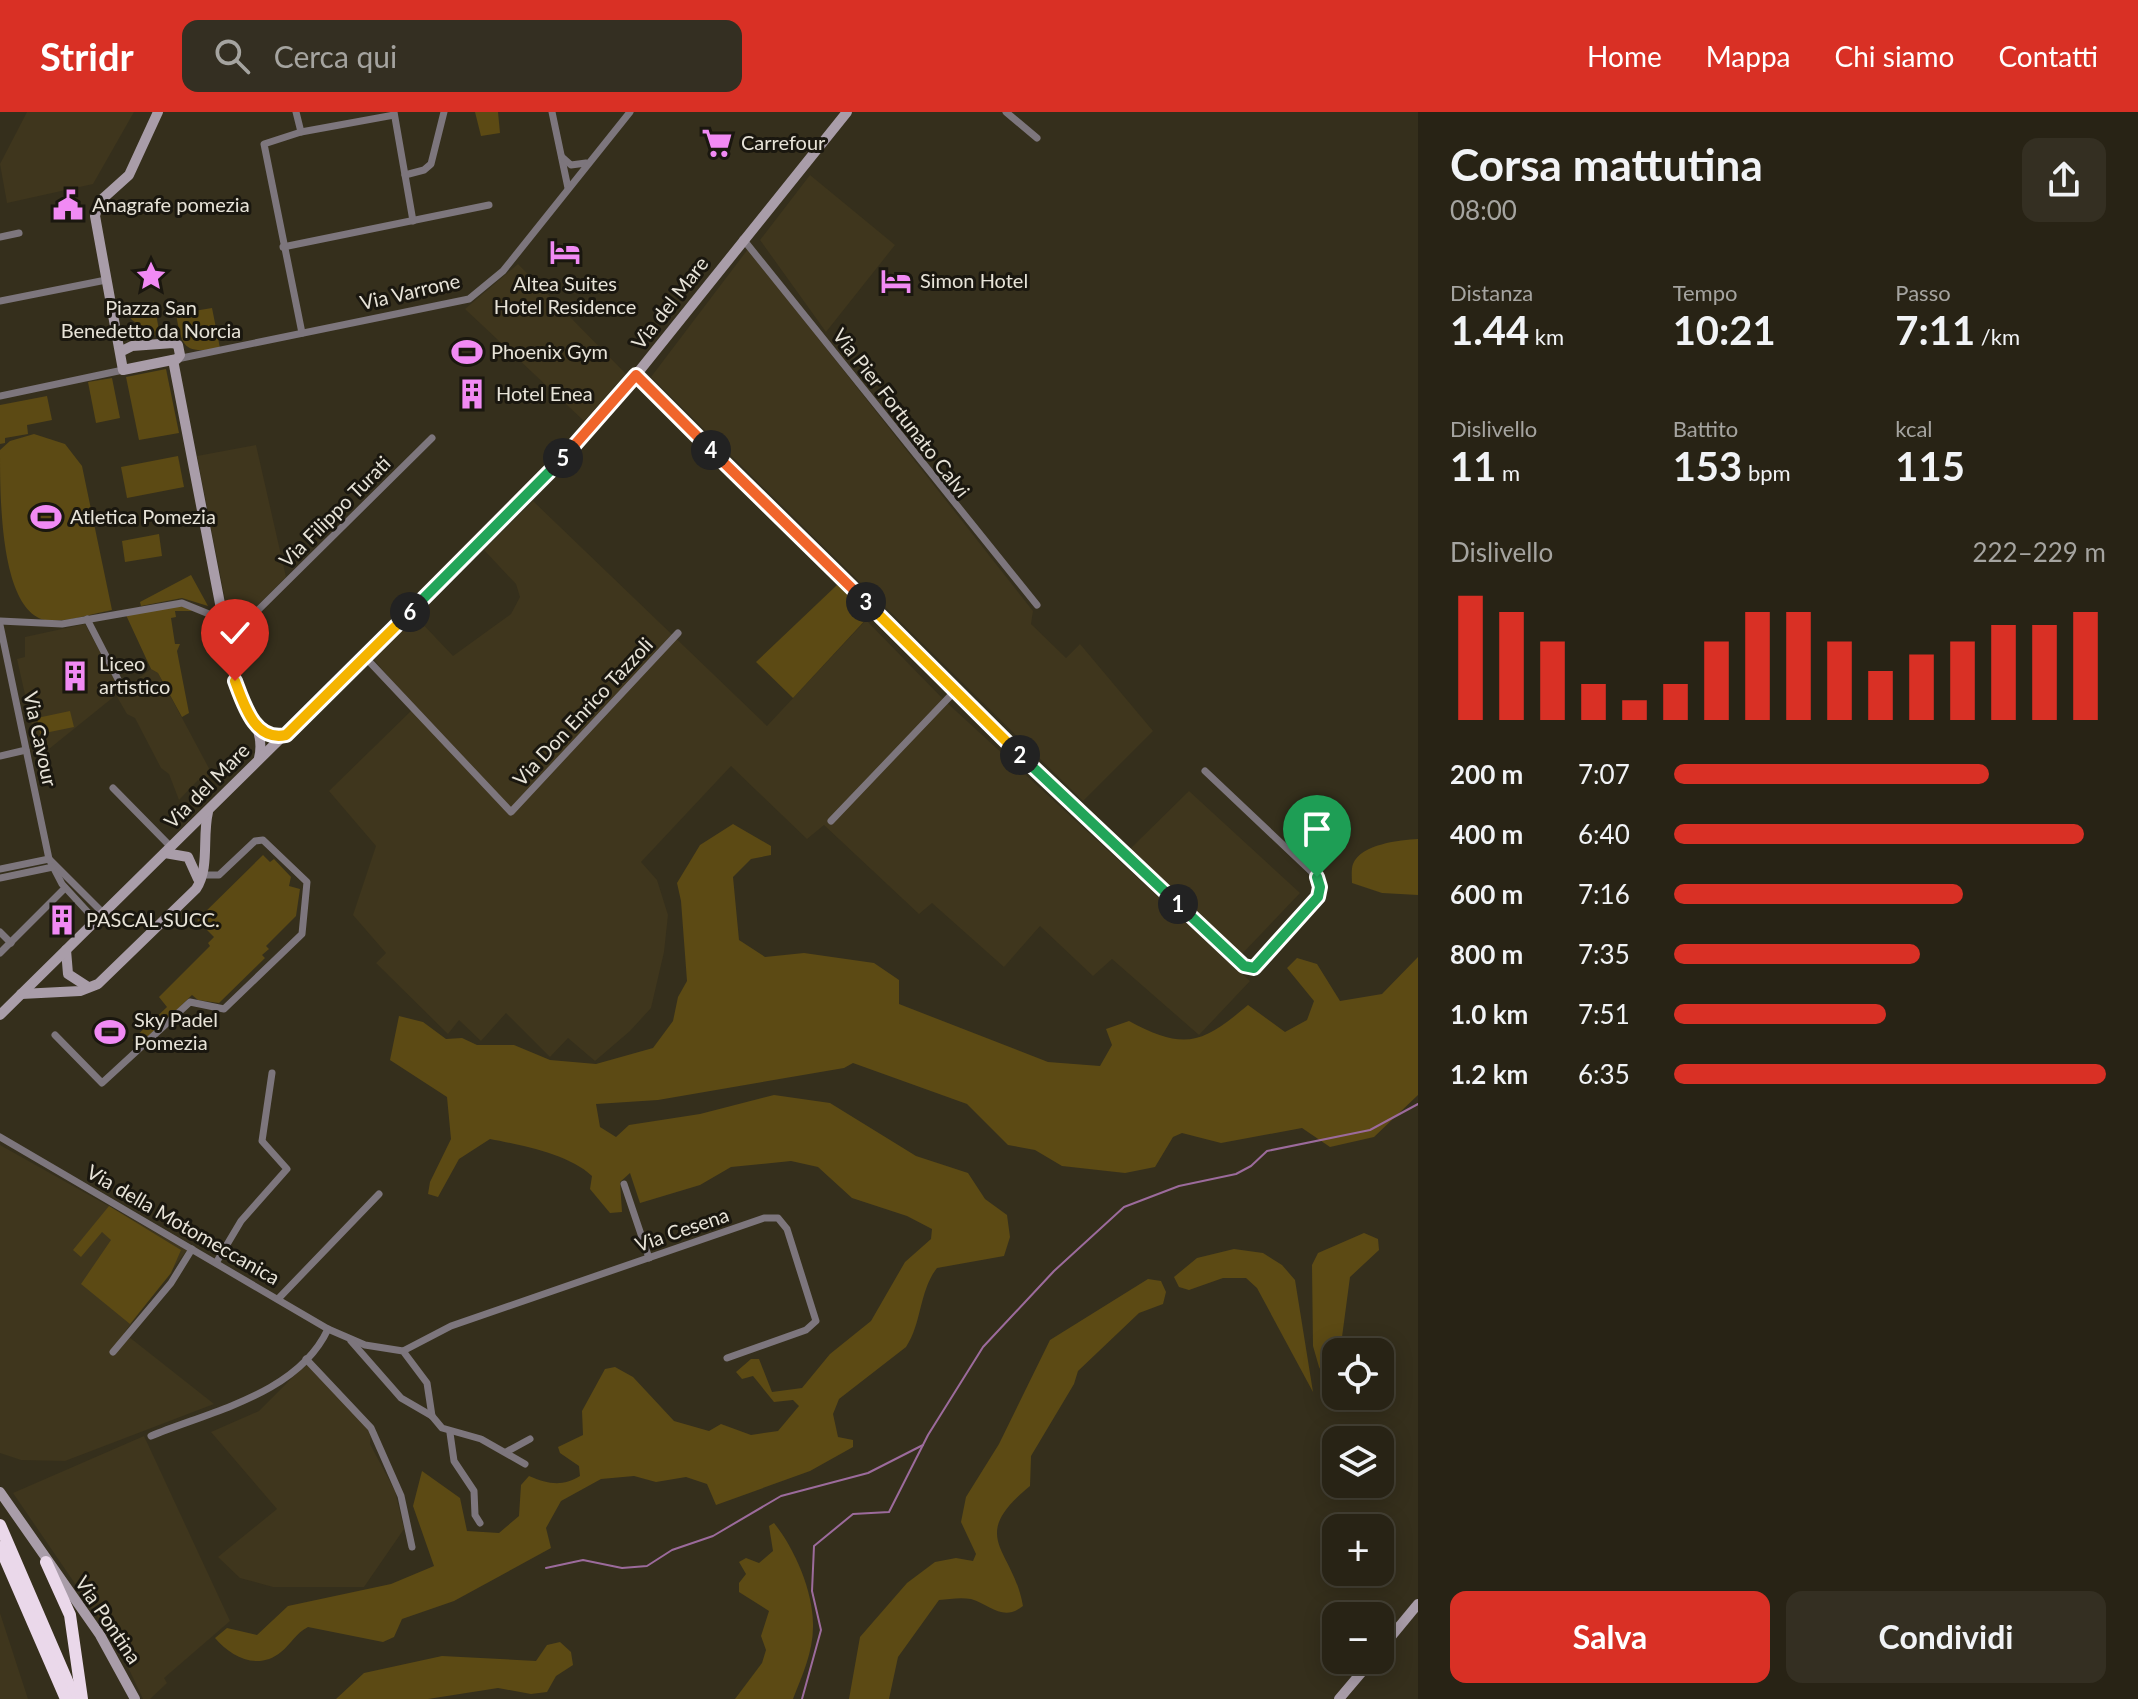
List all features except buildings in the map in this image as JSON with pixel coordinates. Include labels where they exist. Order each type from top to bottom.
[{"type":"highway","points":[[0,1525],[75,1699]]},
{"type":"highway","points":[[0,1547],[66,1699]]},
{"type":"highway","points":[[46,1562],[70,1615],[82,1699]]},
{"type":"main road","points":[[123,370],[96,208],[129,175],[158,112]]},
{"type":"main road","name":"Via del Mare","points":[[0,1015],[541,482],[636,375],[847,112]]},
{"type":"main road","points":[[114,317],[122,333],[137,345]]},
{"type":"main road","points":[[120,352],[137,345],[176,344],[181,353],[175,360],[223,619],[240,694],[260,731],[258,761]]},
{"type":"main road","name":"Via Varrone","points":[[123,370],[175,360]]},
{"type":"main road","points":[[260,731],[272,737],[286,735]]},
{"type":"main road","points":[[21,994],[92,987],[201,880],[208,810]]},
{"type":"main road","points":[[196,822],[203,838]]},
{"type":"main road","points":[[183,835],[203,838]]},
{"type":"main road","points":[[168,850],[188,857],[201,880]]},
{"type":"main road","points":[[66,950],[65,968],[70,978],[92,987]]},
{"type":"main road","points":[[48,967],[50,983],[63,992]]},
{"type":"main road","name":"Via Pontina","points":[[0,1492],[46,1562],[100,1635],[135,1699]]},
{"type":"main road","points":[[1394,1633],[1418,1604]]},
{"type":"main road","points":[[1339,1699],[1360,1674]]},
{"type":"street","points":[[296,112],[301,132]]},
{"type":"street","points":[[405,175],[424,170],[431,164],[444,112]]},
{"type":"street","points":[[552,112],[568,188]]},
{"type":"street","name":"Via Varrone","points":[[175,360],[469,299],[498,276],[630,112]]},
{"type":"street","points":[[1006,112],[1037,138]]},
{"type":"street","points":[[302,333],[263,148],[266,141],[394,114],[413,221]]},
{"type":"street","points":[[562,157],[575,166],[591,159]]},
{"type":"street","points":[[283,247],[489,205]]},
{"type":"street","points":[[0,237],[19,233]]},
{"type":"street","name":"Via Pier Fortunato Calvi","points":[[743,239],[1037,605]]},
{"type":"street","points":[[0,301],[106,280]]},
{"type":"street","name":"Via Varrone","points":[[176,344],[192,351],[211,352]]},
{"type":"street","name":"Via Varrone","points":[[0,396],[123,370]]},
{"type":"street","points":[[636,375],[955,691],[1244,966],[1254,968],[1316,899],[1319,882],[1205,771]]},
{"type":"street","name":"Via Filippo Turati","points":[[241,627],[432,438]]},
{"type":"street","points":[[0,623],[52,625],[182,603],[241,627],[245,645],[231,661]]},
{"type":"street","points":[[87,619],[123,689]]},
{"type":"street","name":"Via Cavour","points":[[0,623],[51,863],[65,888],[99,917]]},
{"type":"street","name":"Via Don Enrico Tazzoli","points":[[365,657],[511,812],[678,633]]},
{"type":"street","points":[[831,821],[955,691]]},
{"type":"street","points":[[0,756],[26,750]]},
{"type":"street","points":[[113,788],[168,850]]},
{"type":"street","points":[[55,1035],[102,1083],[190,1002],[224,1009],[302,934],[307,882],[263,840],[255,841],[219,875],[201,880]]},
{"type":"street","points":[[0,869],[51,863]]},
{"type":"street","points":[[0,878],[51,863]]},
{"type":"street","points":[[51,863],[99,917]]},
{"type":"street","points":[[0,953],[65,888]]},
{"type":"street","points":[[0,932],[11,943]]},
{"type":"street","points":[[216,1263],[238,1225],[287,1169],[262,1141],[272,1073]]},
{"type":"street","name":"Via della Motomeccanica","points":[[0,1137],[328,1329],[387,1350],[403,1351]]},
{"type":"street","points":[[624,1184],[649,1258]]},
{"type":"street","points":[[278,1299],[379,1194]]},
{"type":"street","name":"Via Cesena","points":[[403,1351],[451,1326],[764,1218],[775,1217],[783,1221],[815,1312],[815,1324],[804,1331],[727,1358]]},
{"type":"street","points":[[113,1352],[171,1283],[192,1249]]},
{"type":"street","points":[[151,1436],[275,1386],[306,1359],[328,1329]]},
{"type":"street","name":"Via della Motomeccanica","points":[[350,1339],[398,1396],[432,1416],[450,1433],[475,1437],[525,1464]]},
{"type":"street","points":[[403,1351],[431,1392],[432,1416]]},
{"type":"street","points":[[306,1359],[373,1430],[401,1496],[412,1547]]},
{"type":"street","points":[[450,1433],[453,1459],[475,1494],[475,1515],[480,1523]]},
{"type":"street","points":[[506,1452],[530,1439]]},
{"type":"shaded area","points":[[27,112],[134,112],[93,184],[7,203],[0,164]]},
{"type":"shaded area","points":[[475,112],[498,112],[500,133],[481,136]]},
{"type":"shaded area","points":[[810,175],[895,245],[826,332],[760,240]]},
{"type":"shaded area","points":[[748,249],[1033,611],[1031,624],[1066,658],[1080,644],[1153,731],[1083,801],[651,377]]},
{"type":"shaded area","points":[[518,264],[626,374],[584,421],[465,309]]},
{"type":"shaded area","points":[[154,301],[159,338],[132,320],[123,308],[133,306],[145,314]]},
{"type":"shaded area","points":[[212,308],[220,348],[192,349],[183,341],[176,314]]},
{"type":"shaded area","points":[[166,369],[179,433],[139,440],[126,377]]},
{"type":"shaded area","points":[[112,378],[120,418],[96,423],[88,382]]},
{"type":"shaded area","points":[[47,396],[52,420],[27,425],[28,434],[5,438],[5,443],[0,444],[0,405]]},
{"type":"shaded area","name":"Atletica Pomezia","points":[[34,434],[65,444],[82,466],[112,610],[70,619],[45,620],[30,612],[19,596],[11,574],[2,522],[0,450],[10,441]]},
{"type":"shaded area","points":[[256,445],[286,577],[243,620],[228,614],[197,456]]},
{"type":"shaded area","points":[[178,456],[184,487],[127,498],[121,467]]},
{"type":"shaded area","points":[[533,501],[767,726],[866,620],[944,700],[1250,981],[1199,1035],[1112,959],[1093,976],[1040,926],[1004,967],[932,903],[919,914],[824,825],[807,839],[731,766],[641,862],[657,880],[668,915],[664,952],[651,1008],[630,1031],[595,1061],[568,1038],[550,1057],[506,1013],[481,1041],[459,1020],[448,1034],[376,963],[386,953],[353,915],[376,846],[329,791],[414,708],[372,657],[416,617],[453,656],[511,614],[520,597],[516,584],[484,550]]},
{"type":"shaded area","points":[[159,534],[162,556],[125,562],[122,541]]},
{"type":"shaded area","points":[[191,575],[208,606],[182,598],[141,606],[140,602]]},
{"type":"shaded area","points":[[837,585],[869,616],[793,698],[756,662]]},
{"type":"shaded area","points":[[180,605],[193,611],[175,611],[176,617],[171,618],[175,644],[180,644],[177,651],[189,713],[182,717],[158,673],[151,669],[126,615]]},
{"type":"shaded area","points":[[85,624],[121,691],[151,669],[158,673],[212,774],[201,783],[198,780],[179,800],[169,774],[161,768],[135,718],[127,714],[116,695],[39,757],[17,659],[25,657],[25,637]]},
{"type":"shaded area","points":[[70,711],[74,727],[40,734],[37,718]]},
{"type":"shaded area","points":[[1189,791],[1300,893],[1241,955],[1128,851]]},
{"type":"shaded area","points":[[733,824],[771,846],[771,855],[751,859],[733,877],[739,940],[765,957],[804,953],[874,963],[899,980],[899,1004],[1048,1062],[1100,1066],[1112,1045],[1106,1029],[1129,1021],[1165,1037],[1192,1039],[1218,1028],[1248,1005],[1285,1032],[1307,1020],[1314,1001],[1287,968],[1297,958],[1317,964],[1340,1001],[1382,994],[1418,957],[1418,1095],[1374,1137],[1330,1147],[1302,1128],[1221,1143],[1182,1133],[1173,1137],[1155,1167],[1125,1173],[1062,1166],[1035,1150],[1008,1145],[967,1104],[853,1063],[844,1068],[658,1100],[596,1104],[600,1127],[616,1137],[629,1125],[700,1114],[774,1095],[830,1103],[916,1156],[968,1173],[985,1199],[1007,1215],[1010,1237],[1004,1256],[937,1268],[906,1347],[839,1399],[833,1414],[838,1437],[853,1440],[853,1447],[810,1471],[716,1505],[707,1484],[686,1477],[656,1482],[634,1476],[601,1479],[561,1501],[546,1528],[551,1548],[454,1601],[402,1619],[394,1637],[383,1642],[308,1627],[272,1658],[254,1661],[237,1656],[215,1638],[227,1628],[257,1635],[288,1606],[391,1584],[434,1566],[413,1506],[422,1471],[460,1498],[467,1531],[499,1533],[519,1516],[521,1485],[529,1476],[555,1483],[580,1476],[579,1466],[560,1453],[558,1447],[583,1435],[582,1411],[605,1369],[615,1367],[633,1377],[674,1421],[709,1431],[721,1424],[751,1435],[778,1431],[799,1406],[793,1400],[774,1402],[753,1376],[742,1379],[736,1372],[751,1359],[759,1359],[772,1392],[802,1388],[830,1354],[871,1321],[905,1262],[931,1239],[932,1229],[907,1216],[852,1198],[818,1167],[791,1161],[731,1167],[700,1185],[640,1203],[630,1173],[620,1182],[622,1212],[610,1213],[590,1189],[592,1176],[582,1168],[544,1152],[490,1139],[459,1159],[438,1197],[428,1194],[430,1182],[451,1139],[447,1097],[390,1060],[399,1016],[423,1022],[446,1039],[462,1038],[477,1045],[514,1045],[550,1060],[596,1064],[653,1048],[673,1021],[678,997],[687,981],[677,883],[700,845]]},
{"type":"shaded area","points":[[1418,839],[1418,895],[1382,893],[1352,883],[1353,864],[1364,852],[1382,844]]},
{"type":"shaded area","points":[[263,855],[270,862],[274,859],[291,877],[289,886],[300,889],[296,916],[266,946],[269,949],[262,955],[265,958],[219,1003],[198,1000],[192,995],[138,1047],[132,1040],[167,1007],[159,997],[210,946],[208,943],[214,937],[197,920]]},
{"type":"shaded area","points":[[0,1145],[187,1250],[124,1333],[214,1404],[65,1461],[21,1460],[0,1453]]},
{"type":"shaded area","points":[[109,1206],[181,1250],[171,1273],[130,1324],[81,1284],[111,1240],[102,1232],[81,1257],[73,1250]]},
{"type":"shaded area","points":[[1364,1233],[1378,1239],[1379,1250],[1350,1277],[1342,1338],[1322,1338],[1322,1373],[1313,1346],[1312,1265],[1318,1253]]},
{"type":"shaded area","points":[[1234,1249],[1263,1253],[1282,1265],[1295,1280],[1313,1392],[1257,1288],[1246,1278],[1223,1278],[1189,1290],[1179,1287],[1174,1277],[1197,1258]]},
{"type":"shaded area","points":[[1148,1279],[1161,1281],[1166,1292],[1163,1304],[1139,1313],[1078,1371],[1074,1384],[1031,1456],[1030,1486],[1000,1519],[997,1532],[999,1544],[1018,1586],[1023,1606],[1016,1611],[1003,1612],[971,1599],[939,1600],[898,1657],[889,1699],[849,1699],[860,1637],[907,1583],[935,1562],[956,1558],[973,1561],[976,1554],[961,1522],[966,1497],[999,1444],[1050,1340]]},
{"type":"shaded area","points":[[306,1364],[371,1430],[370,1444],[395,1491],[404,1529],[364,1587],[273,1587],[240,1578],[218,1557],[277,1509],[211,1432],[259,1411]]},
{"type":"shaded area","points":[[144,1436],[230,1621],[164,1678],[167,1683],[150,1699],[143,1699],[119,1648],[13,1493]]},
{"type":"shaded area","points":[[774,1523],[796,1558],[807,1586],[813,1627],[811,1646],[793,1699],[735,1699],[762,1663],[766,1650],[761,1636],[769,1611],[739,1592],[739,1583],[746,1574],[739,1562],[746,1558],[759,1563],[773,1551],[769,1526]]},
{"type":"shaded area","points":[[0,1613],[28,1699],[0,1699]]},
{"type":"shaded area","points":[[560,1642],[571,1652],[573,1665],[556,1676],[547,1692],[531,1694],[498,1688],[428,1699],[336,1699],[364,1673],[442,1656],[536,1661],[547,1645]]},
{"type":"waterway","points":[[802,1699],[821,1630],[812,1591],[814,1546],[853,1514],[889,1512],[928,1435],[983,1347],[1054,1271],[1124,1207],[1179,1186],[1236,1174],[1251,1166],[1267,1151],[1370,1130],[1418,1104]]},
{"type":"waterway","points":[[546,1568],[583,1560],[622,1568],[647,1566],[672,1550],[713,1536],[781,1496],[868,1473],[923,1445]]},
{"type":"place","name":"Carrefour","points":[[717,143]]},
{"type":"place","name":"Anagrafe pomezia","points":[[68,205]]},
{"type":"place","name":"Altea Suites Hotel Residence","points":[[565,252]]},
{"type":"place","name":"Piazza San Benedetto da Norcia","points":[[151,276]]},
{"type":"place","name":"Simon Hotel","points":[[896,281]]},
{"type":"place","name":"Phoenix Gym","points":[[467,352]]},
{"type":"place","name":"Hotel Enea","points":[[472,394]]},
{"type":"place","name":"Atletica Pomezia","points":[[46,517]]},
{"type":"place","name":"Liceo artistico","points":[[75,676]]},
{"type":"place","name":"PASCAL SUCC.","points":[[62,920]]},
{"type":"place","name":"Sky Padel Pomezia","points":[[110,1032]]},
{"type":"route","points":[[235,681],[260,731],[272,737],[286,735],[541,482],[636,375],[1025,760],[1246,967],[1257,966],[1316,899],[1320,893],[1317,877]]}]
